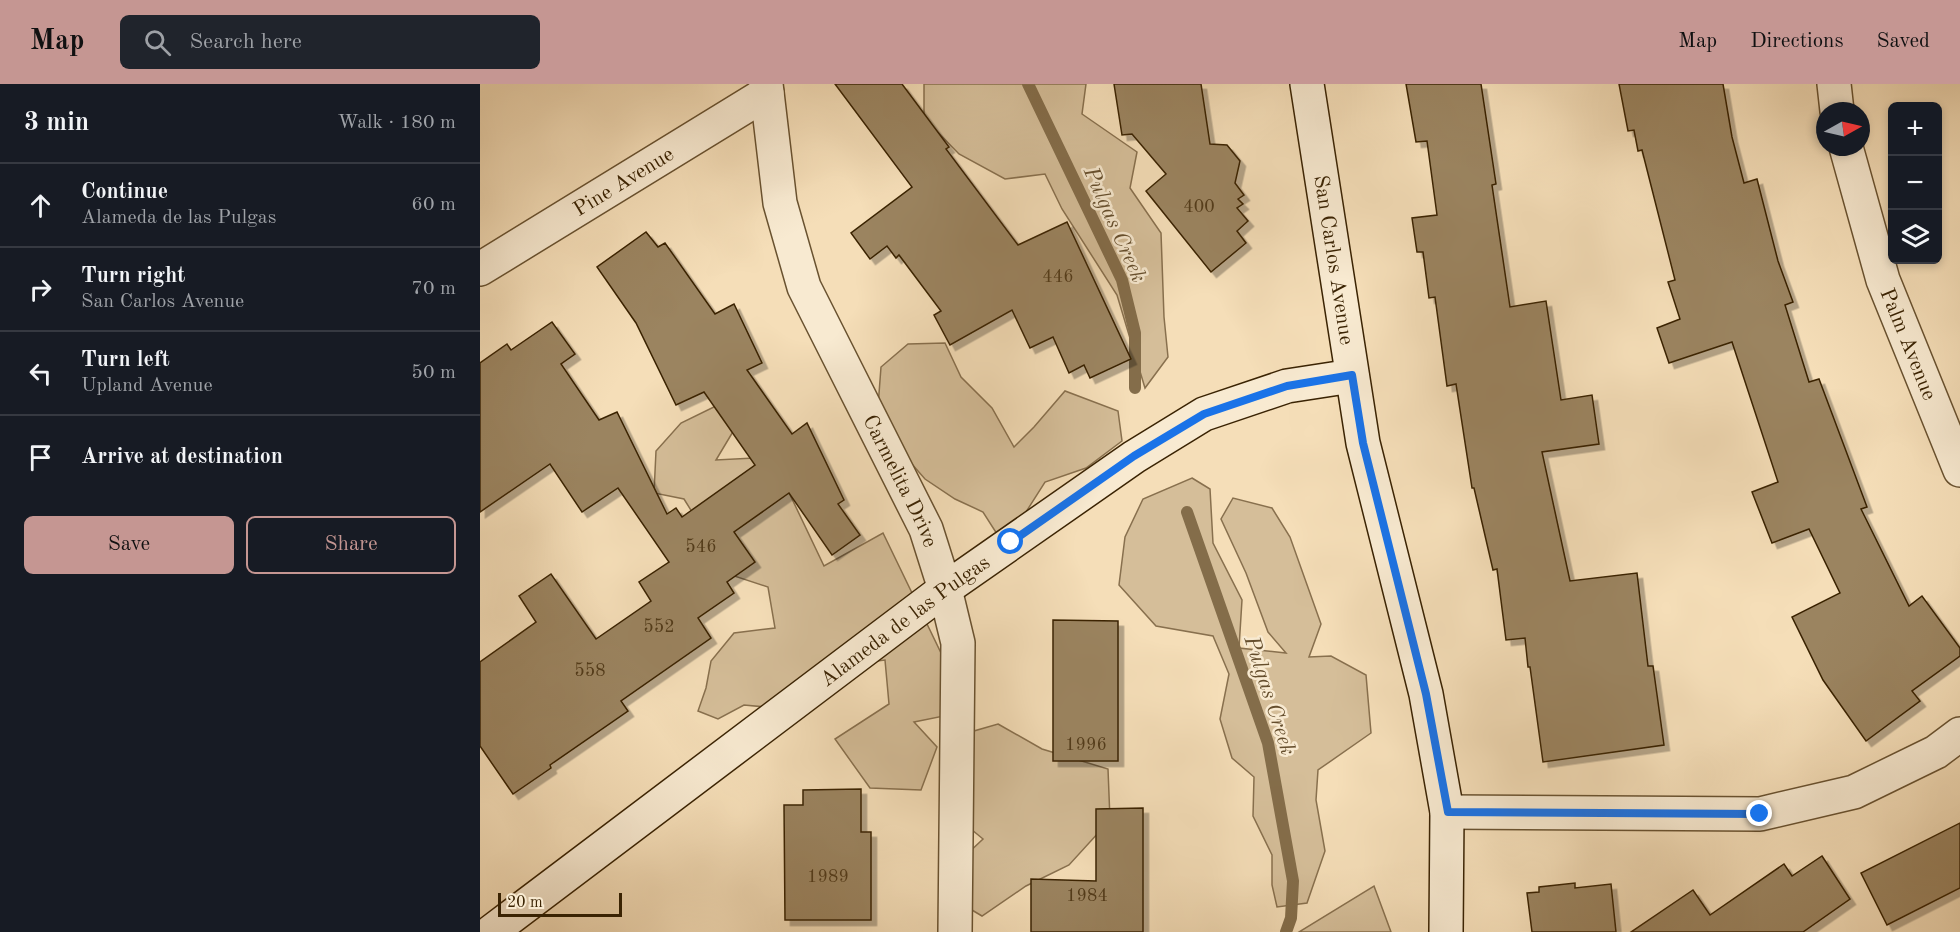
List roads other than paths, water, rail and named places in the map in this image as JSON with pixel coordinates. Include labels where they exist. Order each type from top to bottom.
[{"type":"street","name":"San Carlos Avenue","points":[[1307,84],[1363,443],[1426,694],[1448,812],[1446,932]]},
{"type":"street","points":[[1833,84],[1836,102]]},
{"type":"street","name":"Pine Avenue","points":[[485,255],[767,88]]},
{"type":"street","name":"Carmelita Drive","points":[[767,88],[780,203],[804,287],[926,529],[945,589],[958,643],[955,932]]},
{"type":"street","name":"Palm Avenue","points":[[1849,156],[1883,280],[1960,470]]},
{"type":"street","name":"Alameda de las Pulgas","points":[[491,932],[945,589],[1134,456],[1204,414],[1287,386],[1352,375]]},
{"type":"street","points":[[1448,812],[1760,814],[1854,792],[1936,752],[1960,734]]},
{"type":"waterway","name":"Pulgas Creek","points":[[1028,84],[1122,280],[1135,333],[1135,388]]},
{"type":"waterway","name":"Pulgas Creek","points":[[1187,512],[1268,743],[1293,881],[1291,918],[1286,932]]}]
